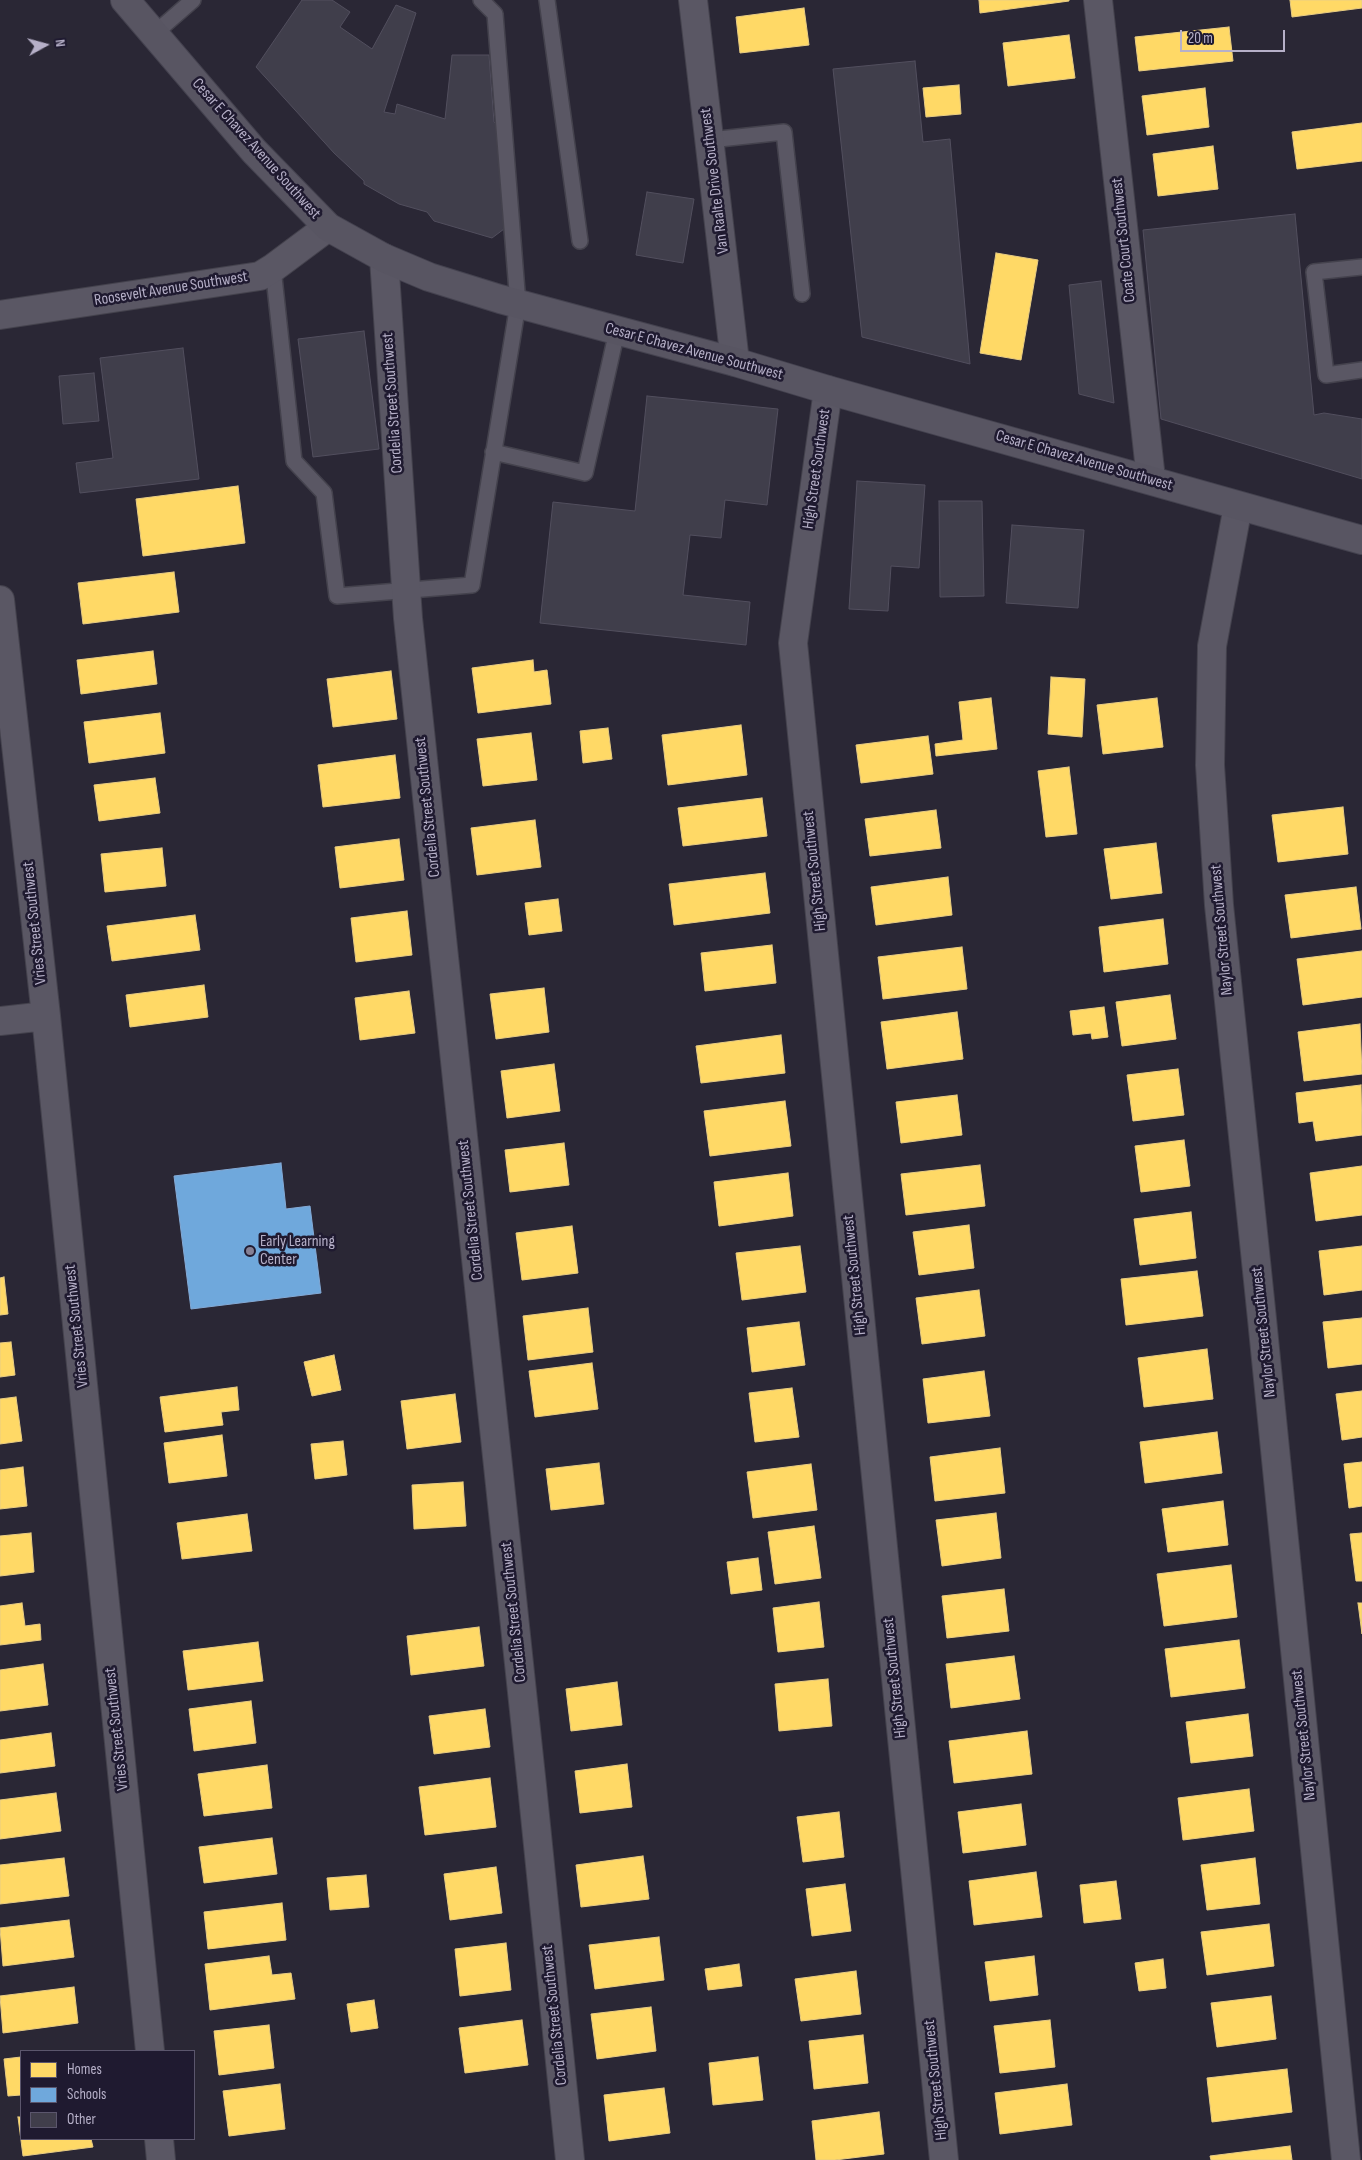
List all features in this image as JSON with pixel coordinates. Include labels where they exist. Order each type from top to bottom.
[{"type":"main road","name":"Cesar E Chavez Avenue Southwest","points":[[126,0],[254,151],[328,227],[384,258],[429,277],[518,304],[735,362],[828,390],[1362,540]]},
{"type":"street","name":"Van Raalte Drive Southwest","points":[[694,0],[735,362]]},
{"type":"street","name":"Coate Court Southwest","points":[[1098,0],[1150,479]]},
{"type":"street","name":"Roosevelt Avenue Southwest","points":[[0,315],[260,276],[328,227]]},
{"type":"street","name":"Cordelia Street Southwest","points":[[384,258],[406,590],[570,2160]]},
{"type":"street","name":"High Street Southwest","points":[[828,390],[793,643],[944,2160]]},
{"type":"street","name":"Naylor Street Southwest","points":[[1238,506],[1212,646],[1210,765],[1219,905],[1262,1309],[1346,2160]]},
{"type":"street","name":"Vries Street Southwest","points":[[0,600],[46,1016],[150,2050]]},
{"type":"street","points":[[0,1021],[46,1016]]},
{"type":"street","points":[[159,2140],[161,2160]]},
{"type":"lane","points":[[154,34],[194,0]]},
{"type":"lane","points":[[273,268],[294,461],[324,493],[337,596],[472,585],[518,304],[495,14],[481,0]]},
{"type":"lane","points":[[547,0],[580,240]]},
{"type":"lane","points":[[710,140],[784,132],[802,294]]},
{"type":"lane","points":[[1362,267],[1314,272],[1326,375],[1362,370]]},
{"type":"lane","points":[[493,452],[585,473],[617,331]]},
{"type":"building: Homes","points":[[979,0],[1069,0],[1069,1],[980,13]]},
{"type":"building: Homes","points":[[1290,0],[1362,0],[1362,8],[1292,17]]},
{"type":"building: Homes","points":[[804,8],[809,45],[740,53],[736,17]]},
{"type":"building: Homes","points":[[1229,27],[1233,61],[1139,71],[1135,37]]},
{"type":"building: Homes","points":[[1069,35],[1075,78],[1008,86],[1003,43]]},
{"type":"building: Homes","points":[[959,85],[961,114],[926,117],[923,88]]},
{"type":"building: Homes","points":[[1205,88],[1209,127],[1147,135],[1142,96]]},
{"type":"building: Homes","points":[[1362,123],[1362,161],[1297,169],[1292,132]]},
{"type":"building: Homes","points":[[1213,146],[1218,189],[1158,196],[1153,154]]},
{"type":"building: Homes","points":[[996,253],[1038,260],[1021,360],[980,353]]},
{"type":"building: Homes","points":[[238,486],[245,543],[143,556],[136,499]]},
{"type":"building: Homes","points":[[174,572],[179,612],[83,624],[78,583]]},
{"type":"building: Homes","points":[[153,651],[157,684],[81,694],[77,660]]},
{"type":"building: Homes","points":[[533,660],[534,672],[547,670],[551,704],[478,713],[472,668]]},
{"type":"building: Homes","points":[[391,671],[397,719],[333,727],[327,679]]},
{"type":"building: Homes","points":[[1051,677],[1085,679],[1082,737],[1048,734]]},
{"type":"building: Homes","points":[[991,698],[997,749],[936,756],[935,744],[963,740],[959,702]]},
{"type":"building: Homes","points":[[1157,698],[1163,747],[1103,754],[1097,705]]},
{"type":"building: Homes","points":[[160,713],[165,753],[89,763],[84,722]]},
{"type":"building: Homes","points":[[741,725],[747,775],[668,785],[662,735]]},
{"type":"building: Homes","points":[[608,728],[612,759],[583,763],[580,731]]},
{"type":"building: Homes","points":[[531,733],[537,780],[483,786],[477,739]]},
{"type":"building: Homes","points":[[928,736],[933,774],[861,783],[856,745]]},
{"type":"building: Homes","points":[[395,755],[400,798],[323,807],[318,765]]},
{"type":"building: Homes","points":[[1069,767],[1077,834],[1046,837],[1038,771]]},
{"type":"building: Homes","points":[[155,778],[160,813],[99,821],[94,785]]},
{"type":"building: Homes","points":[[762,798],[767,836],[683,846],[678,808]]},
{"type":"building: Homes","points":[[1343,807],[1348,854],[1278,862],[1272,815]]},
{"type":"building: Homes","points":[[936,810],[941,848],[870,856],[865,819]]},
{"type":"building: Homes","points":[[535,820],[541,867],[477,875],[471,828]]},
{"type":"building: Homes","points":[[399,839],[404,880],[340,888],[335,847]]},
{"type":"building: Homes","points":[[1156,843],[1162,893],[1111,899],[1104,849]]},
{"type":"building: Homes","points":[[162,848],[166,886],[105,892],[101,854]]},
{"type":"building: Homes","points":[[765,873],[770,913],[674,925],[669,884]]},
{"type":"building: Homes","points":[[948,877],[952,915],[876,925],[871,887]]},
{"type":"building: Homes","points":[[1356,887],[1361,929],[1291,938],[1285,895]]},
{"type":"building: Homes","points":[[558,899],[562,931],[529,935],[525,903]]},
{"type":"building: Homes","points":[[407,911],[412,955],[356,962],[351,918]]},
{"type":"building: Homes","points":[[195,915],[200,950],[112,961],[107,926]]},
{"type":"building: Homes","points":[[1163,919],[1168,964],[1104,972],[1099,927]]},
{"type":"building: Homes","points":[[772,945],[776,983],[705,991],[701,953]]},
{"type":"building: Homes","points":[[962,947],[967,989],[883,999],[878,957]]},
{"type":"building: Homes","points":[[1362,951],[1362,997],[1303,1005],[1297,959]]},
{"type":"building: Homes","points":[[204,985],[208,1017],[130,1027],[126,995]]},
{"type":"building: Homes","points":[[544,988],[549,1032],[496,1039],[490,994]]},
{"type":"building: Homes","points":[[409,991],[415,1033],[360,1040],[355,998]]},
{"type":"building: Homes","points":[[1170,995],[1176,1039],[1122,1046],[1116,1002]]},
{"type":"building: Homes","points":[[1104,1007],[1108,1037],[1092,1039],[1091,1033],[1073,1035],[1070,1011]]},
{"type":"building: Homes","points":[[957,1012],[963,1059],[887,1069],[881,1022]]},
{"type":"building: Homes","points":[[1360,1024],[1362,1074],[1304,1081],[1298,1032]]},
{"type":"building: Homes","points":[[781,1035],[785,1073],[701,1083],[696,1046]]},
{"type":"building: Homes","points":[[554,1064],[560,1111],[507,1118],[501,1071]]},
{"type":"building: Homes","points":[[1178,1069],[1184,1115],[1133,1121],[1127,1075]]},
{"type":"building: Homes","points":[[1361,1085],[1362,1135],[1316,1141],[1313,1121],[1299,1123],[1296,1093]]},
{"type":"building: Homes","points":[[957,1095],[962,1135],[901,1143],[896,1102]]},
{"type":"building: Homes","points":[[785,1101],[791,1146],[710,1156],[704,1111]]},
{"type":"building: Homes","points":[[1184,1140],[1190,1186],[1141,1192],[1135,1146]]},
{"type":"building: Homes","points":[[564,1143],[569,1185],[510,1192],[505,1150]]},
{"type":"building: Homes","points":[[980,1165],[985,1206],[906,1215],[901,1174]]},
{"type":"building: Homes","points":[[1362,1166],[1362,1215],[1316,1221],[1310,1173]]},
{"type":"building: Homes","points":[[788,1173],[793,1216],[719,1226],[714,1182]]},
{"type":"building: Homes","points":[[1191,1212],[1196,1258],[1140,1265],[1134,1219]]},
{"type":"building: Homes","points":[[969,1225],[974,1268],[919,1275],[913,1232]]},
{"type":"building: Homes","points":[[572,1226],[578,1273],[522,1280],[516,1233]]},
{"type":"building: Homes","points":[[800,1246],[806,1292],[742,1300],[736,1253]]},
{"type":"building: Homes","points":[[1362,1246],[1362,1290],[1324,1295],[1319,1251]]},
{"type":"building: Homes","points":[[1197,1271],[1203,1316],[1126,1325],[1121,1279]]},
{"type":"building: Homes","points":[[4,1277],[8,1314],[0,1315],[0,1278]]},
{"type":"building: Homes","points":[[979,1290],[985,1336],[922,1344],[916,1298]]},
{"type":"building: Homes","points":[[588,1308],[593,1352],[528,1360],[523,1316]]},
{"type":"building: Homes","points":[[1362,1318],[1362,1364],[1328,1368],[1323,1322]]},
{"type":"building: Homes","points":[[799,1322],[805,1365],[752,1372],[747,1328]]},
{"type":"building: Homes","points":[[11,1342],[15,1375],[0,1377],[0,1343]]},
{"type":"building: Homes","points":[[1207,1349],[1213,1399],[1144,1407],[1138,1358]]},
{"type":"building: Homes","points":[[334,1355],[341,1390],[312,1396],[304,1362]]},
{"type":"building: Homes","points":[[592,1363],[598,1409],[535,1417],[529,1371]]},
{"type":"building: Homes","points":[[984,1371],[990,1416],[928,1423],[923,1379]]},
{"type":"building: Homes","points":[[237,1387],[239,1410],[221,1412],[223,1425],[165,1432],[160,1397]]},
{"type":"building: Homes","points":[[792,1388],[799,1437],[755,1442],[749,1393]]},
{"type":"building: Homes","points":[[1362,1391],[1362,1437],[1342,1440],[1336,1394]]},
{"type":"building: Homes","points":[[455,1394],[461,1442],[407,1449],[401,1401]]},
{"type":"building: Homes","points":[[16,1397],[22,1441],[0,1444],[0,1399]]},
{"type":"building: Homes","points":[[1217,1432],[1222,1473],[1145,1483],[1140,1442]]},
{"type":"building: Homes","points":[[222,1435],[227,1476],[169,1483],[164,1443]]},
{"type":"building: Homes","points":[[343,1441],[347,1475],[315,1479],[311,1444]]},
{"type":"building: Homes","points":[[1000,1448],[1005,1493],[935,1501],[930,1457]]},
{"type":"building: Homes","points":[[1362,1462],[1362,1506],[1349,1508],[1344,1464]]},
{"type":"building: Homes","points":[[599,1463],[604,1504],[551,1510],[546,1469]]},
{"type":"building: Homes","points":[[811,1464],[817,1510],[753,1518],[747,1472]]},
{"type":"building: Homes","points":[[23,1467],[27,1506],[0,1509],[0,1470]]},
{"type":"building: Homes","points":[[463,1482],[466,1526],[414,1529],[412,1485]]},
{"type":"building: Homes","points":[[1223,1501],[1228,1545],[1168,1552],[1162,1509]]},
{"type":"building: Homes","points":[[996,1513],[1001,1558],[942,1566],[936,1520]]},
{"type":"building: Homes","points":[[247,1514],[252,1551],[182,1559],[177,1523]]},
{"type":"building: Homes","points":[[814,1526],[821,1578],[775,1584],[768,1532]]},
{"type":"building: Homes","points":[[31,1533],[34,1572],[0,1576],[0,1536]]},
{"type":"building: Homes","points":[[1362,1533],[1362,1581],[1356,1581],[1350,1534]]},
{"type":"building: Homes","points":[[758,1558],[762,1590],[731,1594],[727,1562]]},
{"type":"building: Homes","points":[[1231,1565],[1237,1617],[1164,1626],[1157,1574]]},
{"type":"building: Homes","points":[[1004,1589],[1009,1631],[947,1638],[942,1596]]},
{"type":"building: Homes","points":[[819,1602],[824,1647],[778,1652],[773,1608]]},
{"type":"building: Homes","points":[[22,1603],[25,1626],[40,1624],[41,1640],[0,1645],[0,1606]]},
{"type":"building: Homes","points":[[1358,1603],[1362,1603],[1362,1634]]},
{"type":"building: Homes","points":[[479,1627],[484,1666],[411,1675],[407,1636]]},
{"type":"building: Homes","points":[[1239,1640],[1245,1688],[1171,1697],[1165,1649]]},
{"type":"building: Homes","points":[[258,1642],[263,1681],[188,1690],[183,1651]]},
{"type":"building: Homes","points":[[1014,1656],[1020,1699],[951,1708],[946,1664]]},
{"type":"building: Homes","points":[[43,1664],[48,1705],[0,1711],[0,1670]]},
{"type":"building: Homes","points":[[828,1679],[832,1726],[779,1731],[775,1684]]},
{"type":"building: Homes","points":[[617,1682],[622,1725],[571,1731],[566,1689]]},
{"type":"building: Homes","points":[[251,1701],[256,1743],[194,1751],[189,1709]]},
{"type":"building: Homes","points":[[485,1709],[490,1747],[434,1754],[429,1716]]},
{"type":"building: Homes","points":[[1248,1714],[1253,1756],[1191,1763],[1186,1722]]},
{"type":"building: Homes","points":[[1027,1731],[1032,1774],[954,1783],[949,1741]]},
{"type":"building: Homes","points":[[51,1733],[55,1766],[0,1773],[0,1740]]},
{"type":"building: Homes","points":[[627,1764],[632,1807],[580,1813],[575,1771]]},
{"type":"building: Homes","points":[[267,1765],[272,1808],[204,1816],[198,1774]]},
{"type":"building: Homes","points":[[490,1778],[496,1827],[425,1835],[419,1787]]},
{"type":"building: Homes","points":[[1249,1789],[1254,1831],[1183,1840],[1178,1798]]},
{"type":"building: Homes","points":[[56,1793],[61,1831],[0,1839],[0,1800]]},
{"type":"building: Homes","points":[[1021,1804],[1026,1845],[963,1853],[958,1812]]},
{"type":"building: Homes","points":[[839,1812],[844,1857],[803,1862],[797,1817]]},
{"type":"building: Homes","points":[[272,1838],[277,1874],[204,1883],[199,1847]]},
{"type":"building: Homes","points":[[643,1856],[649,1899],[581,1907],[576,1865]]},
{"type":"building: Homes","points":[[64,1858],[69,1896],[0,1904],[0,1865]]},
{"type":"building: Homes","points":[[1255,1858],[1260,1904],[1207,1910],[1201,1865]]},
{"type":"building: Homes","points":[[496,1867],[502,1913],[450,1920],[444,1874]]},
{"type":"building: Homes","points":[[1036,1872],[1042,1917],[974,1925],[969,1881]]},
{"type":"building: Homes","points":[[366,1875],[369,1907],[330,1910],[327,1878]]},
{"type":"building: Homes","points":[[1116,1881],[1121,1919],[1084,1923],[1080,1885]]},
{"type":"building: Homes","points":[[845,1884],[851,1931],[812,1936],[806,1889]]},
{"type":"building: Homes","points":[[282,1903],[286,1940],[208,1949],[204,1912]]},
{"type":"building: Homes","points":[[69,1920],[74,1957],[3,1966],[0,1928]]},
{"type":"building: Homes","points":[[1269,1924],[1274,1966],[1207,1975],[1201,1932]]},
{"type":"building: Homes","points":[[659,1937],[664,1980],[595,1989],[589,1945]]},
{"type":"building: Homes","points":[[506,1943],[511,1990],[460,1996],[455,1949]]},
{"type":"building: Homes","points":[[269,1956],[272,1975],[291,1973],[295,1999],[210,2010],[205,1964]]},
{"type":"building: Homes","points":[[1034,1956],[1038,1995],[990,2001],[985,1962]]},
{"type":"building: Homes","points":[[1163,1959],[1166,1988],[1139,1991],[1135,1963]]},
{"type":"building: Homes","points":[[739,1964],[742,1986],[708,1990],[705,1969]]},
{"type":"building: Homes","points":[[856,1971],[861,2014],[801,2021],[795,1979]]},
{"type":"building: Homes","points":[[74,1987],[78,2023],[3,2033],[0,1996]]},
{"type":"building: Homes","points":[[1271,1996],[1276,2039],[1217,2047],[1211,2003]]},
{"type":"building: Homes","points":[[374,2000],[378,2028],[351,2032],[347,2004]]},
{"type":"building: Homes","points":[[651,2007],[656,2051],[597,2059],[591,2014]]},
{"type":"building: Homes","points":[[522,2020],[528,2065],[465,2073],[459,2028]]},
{"type":"building: Homes","points":[[1050,2020],[1055,2067],[1000,2073],[994,2026]]},
{"type":"building: Homes","points":[[269,2025],[274,2068],[219,2075],[214,2031]]},
{"type":"building: Homes","points":[[863,2035],[868,2083],[814,2089],[809,2041]]},
{"type":"building: Homes","points":[[20,2057],[20,2095],[8,2096],[4,2059]]},
{"type":"building: Homes","points":[[758,2057],[763,2100],[713,2105],[709,2063]]},
{"type":"building: Homes","points":[[1287,2069],[1292,2112],[1212,2122],[1207,2078]]},
{"type":"building: Homes","points":[[280,2084],[285,2129],[229,2136],[223,2091]]},
{"type":"building: Homes","points":[[1067,2084],[1072,2125],[1000,2134],[995,2093]]},
{"type":"building: Homes","points":[[664,2088],[670,2133],[609,2141],[604,2095]]},
{"type":"building: Homes","points":[[879,2112],[884,2154],[835,2160],[816,2160],[812,2121]]},
{"type":"building: Homes","points":[[21,2140],[91,2140],[93,2147],[23,2156]]},
{"type":"building: Homes","points":[[1290,2146],[1292,2160],[1211,2160],[1210,2156]]},
{"type":"building: Schools","name":"Early Learning Center","points":[[281,1163],[286,1209],[310,1206],[321,1293],[191,1309],[174,1176]]},
{"type":"building: Other","points":[[302,0],[332,0],[350,12],[340,27],[372,49],[396,5],[416,13],[384,112],[395,114],[397,104],[445,119],[452,55],[489,55],[494,122],[497,125],[504,229],[492,238],[434,221],[427,212],[399,204],[364,184],[364,181],[334,153],[256,67]]},
{"type":"building: Other","points":[[915,61],[923,142],[950,139],[970,364],[862,337],[833,69]]},
{"type":"building: Other","points":[[647,192],[694,199],[683,263],[636,255]]},
{"type":"building: Other","points":[[1295,214],[1314,415],[1324,413],[1362,419],[1362,479],[1161,419],[1143,230]]},
{"type":"building: Other","points":[[1101,281],[1114,403],[1079,394],[1069,285]]},
{"type":"building: Other","points":[[364,331],[379,449],[313,457],[298,339]]},
{"type":"building: Other","points":[[183,348],[199,479],[80,493],[76,463],[113,458],[100,358]]},
{"type":"building: Other","points":[[94,373],[99,421],[63,424],[59,376]]},
{"type":"building: Other","points":[[647,396],[778,409],[767,505],[725,500],[721,538],[690,535],[683,595],[750,602],[746,645],[540,623],[553,502],[635,511]]},
{"type":"building: Other","points":[[857,481],[925,485],[919,568],[891,566],[888,611],[849,609]]},
{"type":"building: Other","points":[[939,501],[982,501],[984,596],[940,597]]},
{"type":"building: Other","points":[[1012,525],[1084,530],[1078,608],[1006,603]]},
{"type":"place","name":"Early Learning Center","points":[[250,1251]]}]
